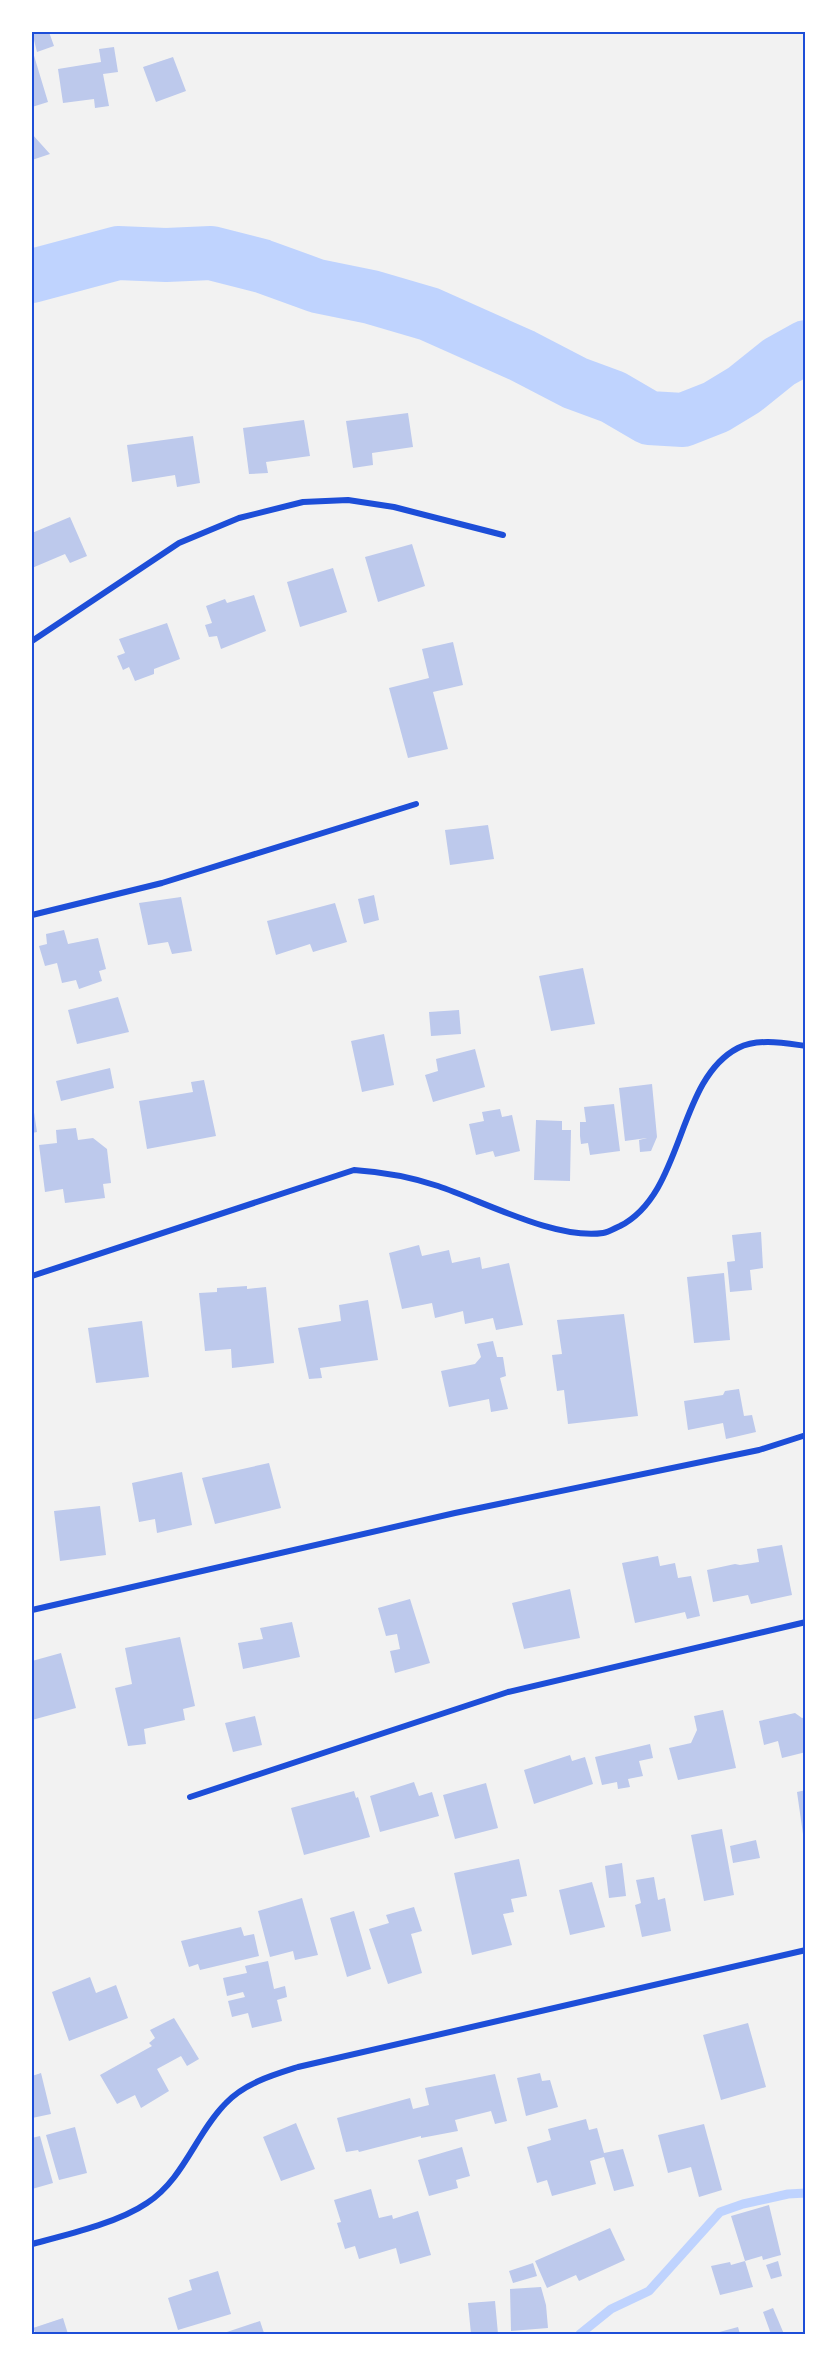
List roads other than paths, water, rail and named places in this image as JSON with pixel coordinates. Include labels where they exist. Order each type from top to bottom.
[{"type":"street","points":[[32,641],[179,543],[239,518],[303,502],[348,500],[394,507],[502,535]]},
{"type":"street","points":[[32,915],[162,883],[416,804]]},
{"type":"street","points":[[32,1276],[354,1170],[387,1172],[437,1186],[573,1234],[605,1233],[631,1220],[650,1197],[666,1170],[705,1078],[721,1060],[740,1048],[764,1042],[806,1046]]},
{"type":"street","points":[[32,1610],[455,1514],[759,1450],[806,1435]]},
{"type":"street","points":[[190,1797],[508,1692],[806,1622]]},
{"type":"street","points":[[32,2244],[85,2230],[147,2203],[169,2184],[226,2103],[246,2087],[271,2075],[806,1950]]},
{"type":"waterway","points":[[32,276],[118,253],[166,255],[211,253],[262,266],[317,286],[371,297],[429,314],[523,356],[575,383],[613,397],[649,418],[683,420],[716,407],[744,390],[779,362],[806,347]]},
{"type":"waterway","points":[[580,2334],[611,2309],[649,2291],[720,2212],[743,2204],[788,2194],[806,2193]]}]
